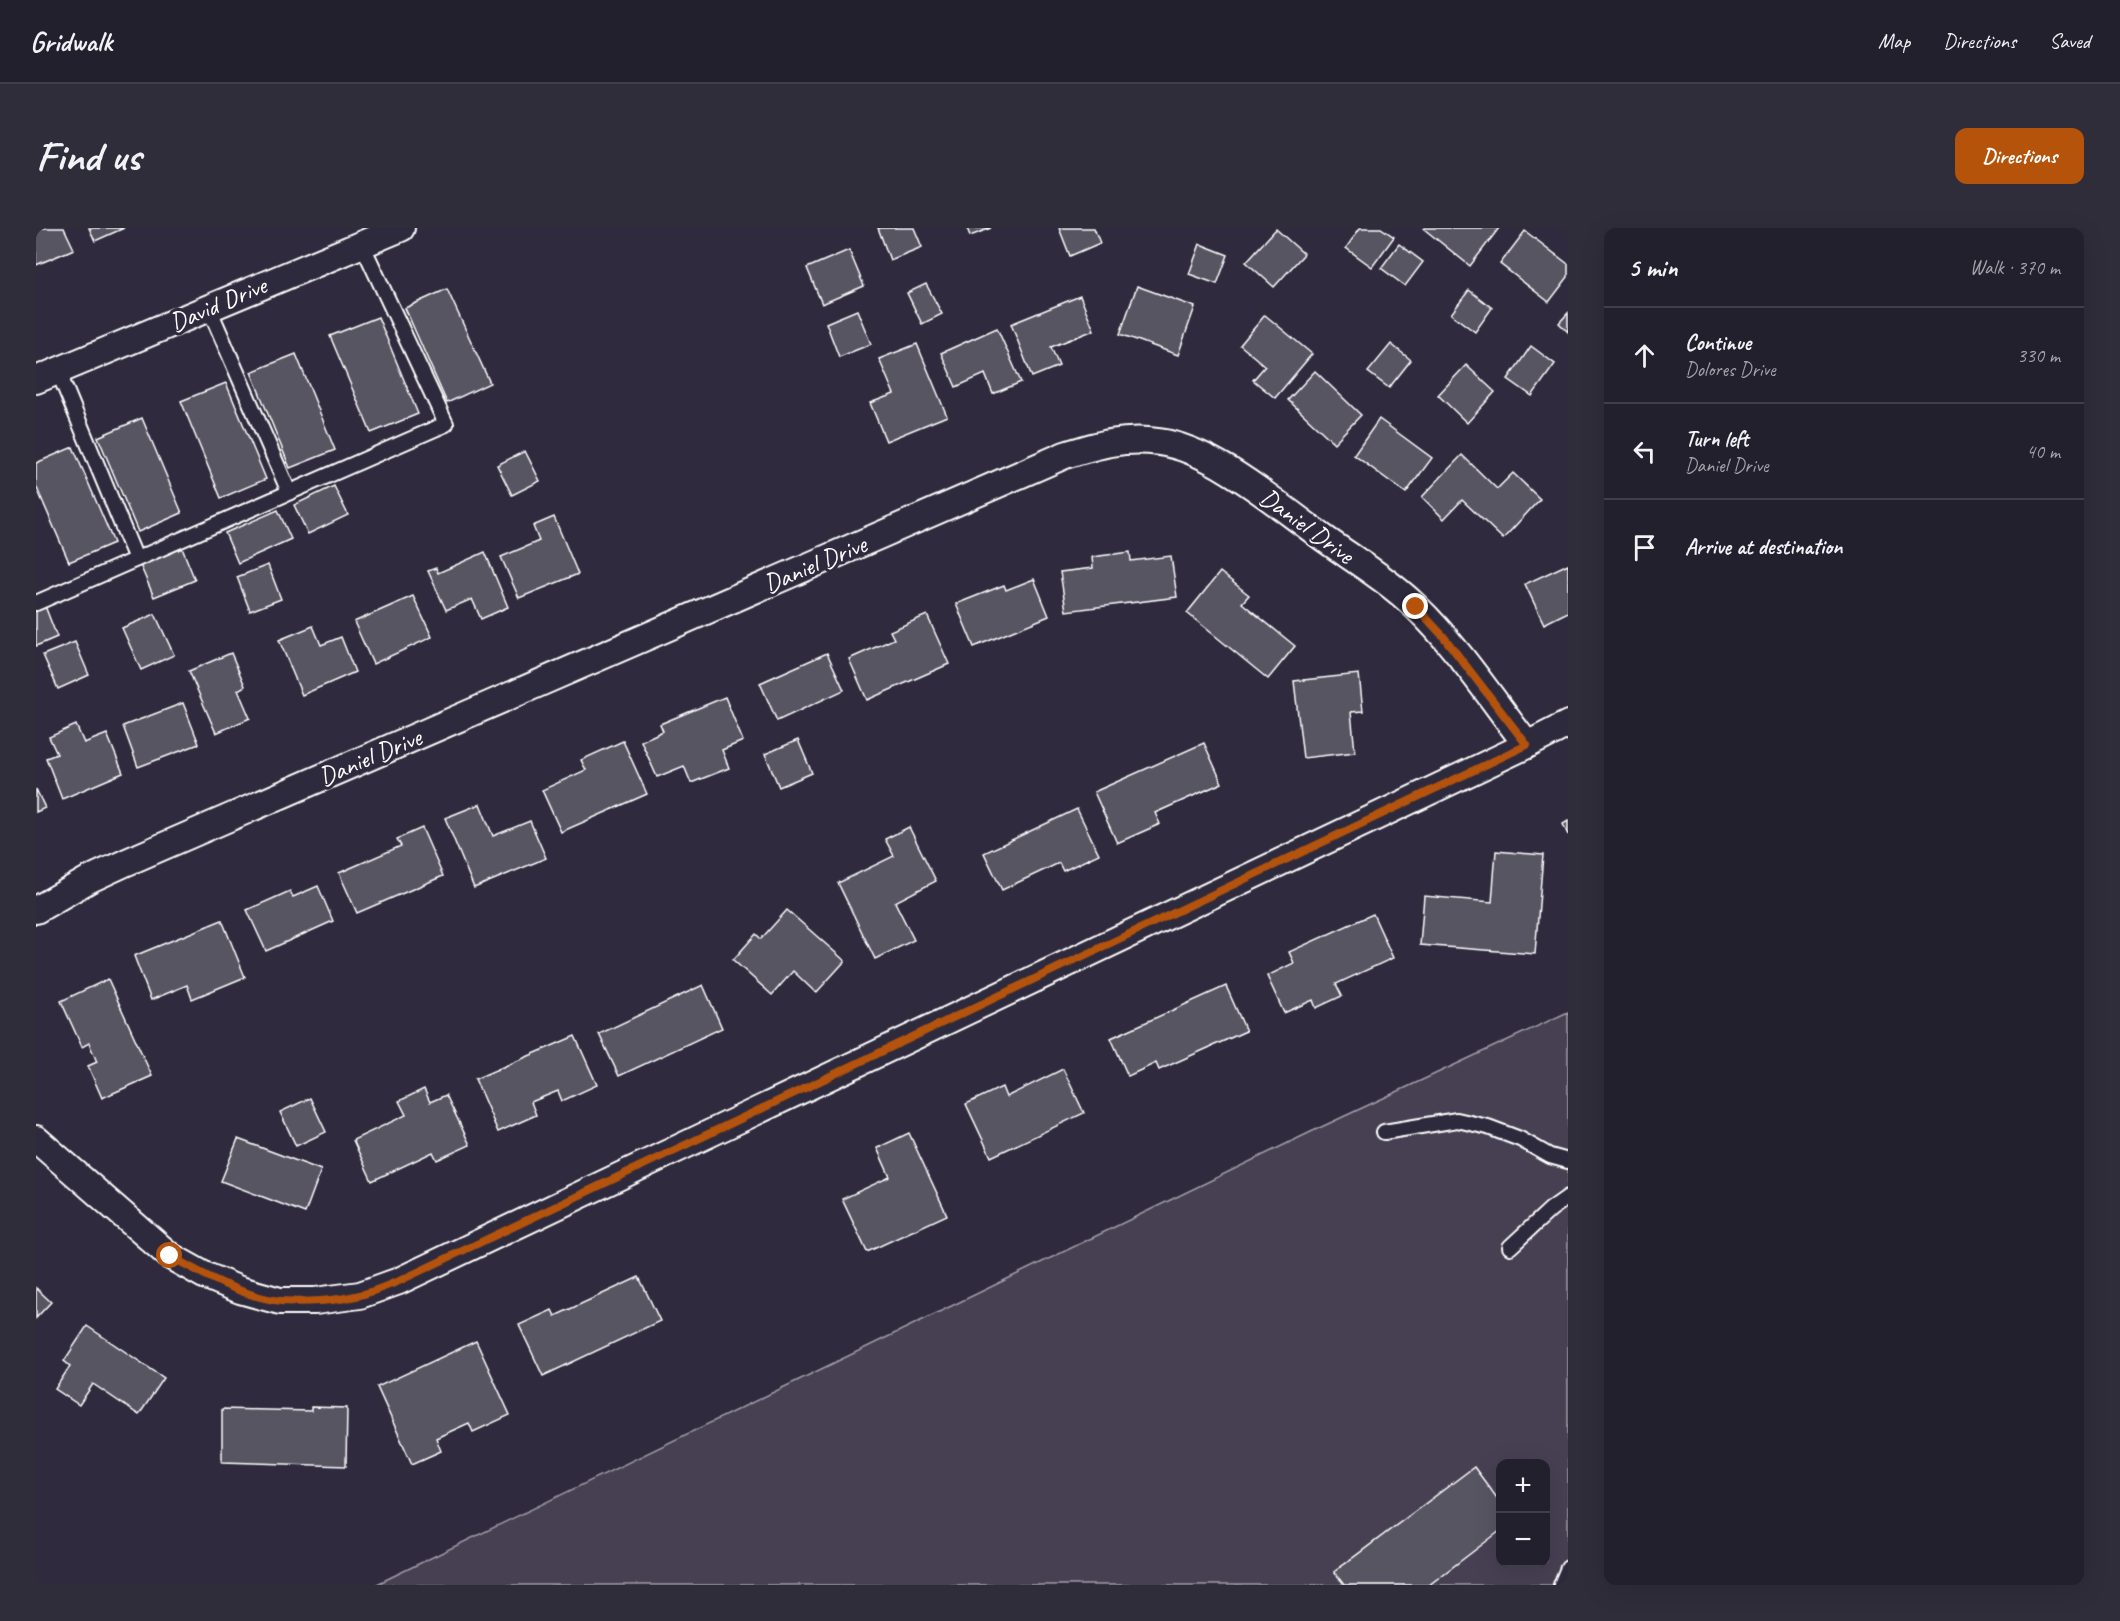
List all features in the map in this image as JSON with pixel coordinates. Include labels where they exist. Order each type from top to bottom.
[{"type":"street","name":"David Drive","points":[[47,375],[401,228]]},
{"type":"street","name":"Daniel Drive","points":[[36,910],[88,880],[127,862],[1065,455],[1104,443],[1128,440],[1159,442],[1192,450],[1228,470],[1416,607],[1443,636],[1527,745]]},
{"type":"street","points":[[36,1139],[170,1256],[204,1275],[240,1290],[280,1301],[360,1295],[399,1281],[1568,724]]},
{"type":"lane","points":[[36,603],[446,424],[362,244]]},
{"type":"lane","points":[[209,308],[290,492]]},
{"type":"lane","points":[[47,375],[136,560]]},
{"type":"lane","points":[[1384,1132],[1457,1120],[1488,1127],[1520,1139],[1550,1156],[1568,1161]]},
{"type":"lane","points":[[1510,1247],[1551,1209],[1568,1197]]},
{"type":"lane","points":[[1561,1585],[1568,1568]]},
{"type":"shaded area","points":[[1568,1012],[1568,1585],[375,1585],[1317,1129]]},
{"type":"building","points":[[36,228],[64,228],[74,249],[36,265]]},
{"type":"building","points":[[89,228],[124,228],[95,241]]},
{"type":"building","points":[[878,228],[914,228],[922,247],[890,260]]},
{"type":"building","points":[[967,228],[991,228],[970,236]]},
{"type":"building","points":[[1059,228],[1094,228],[1100,243],[1070,256]]},
{"type":"building","points":[[1360,228],[1381,228],[1394,237],[1372,267],[1346,248]]},
{"type":"building","points":[[1425,228],[1499,228],[1470,266]]},
{"type":"building","points":[[1276,229],[1304,254],[1274,287],[1246,262]]},
{"type":"building","points":[[1525,231],[1568,264],[1568,277],[1549,302],[1500,264]]},
{"type":"building","points":[[1200,244],[1228,255],[1217,284],[1189,274]]},
{"type":"building","points":[[1399,244],[1423,262],[1405,286],[1381,268]]},
{"type":"building","points":[[849,250],[864,286],[822,304],[807,268]]},
{"type":"building","points":[[926,284],[942,314],[922,324],[907,293]]},
{"type":"building","points":[[1137,286],[1195,307],[1178,355],[1120,334]]},
{"type":"building","points":[[447,289],[490,383],[447,403],[405,308]]},
{"type":"building","points":[[1469,290],[1492,308],[1475,332],[1451,314]]},
{"type":"building","points":[[1080,296],[1094,330],[1051,347],[1059,366],[1032,377],[1011,324]]},
{"type":"building","points":[[857,310],[871,344],[839,357],[826,323]]},
{"type":"building","points":[[1568,313],[1568,332],[1559,323]]},
{"type":"building","points":[[1265,315],[1312,354],[1275,398],[1253,380],[1265,366],[1240,345]]},
{"type":"building","points":[[378,317],[418,414],[371,433],[330,336]]},
{"type":"building","points":[[997,328],[1021,382],[993,394],[985,374],[956,387],[941,353]]},
{"type":"building","points":[[917,344],[947,416],[886,441],[870,403],[894,394],[879,359]]},
{"type":"building","points":[[1391,344],[1411,360],[1389,388],[1368,372]]},
{"type":"building","points":[[1531,346],[1555,364],[1532,396],[1508,379]]},
{"type":"building","points":[[296,354],[335,450],[290,468],[251,372]]},
{"type":"building","points":[[1466,365],[1495,392],[1467,423],[1438,395]]},
{"type":"building","points":[[1315,371],[1361,415],[1334,443],[1288,400]]},
{"type":"building","points":[[226,383],[266,479],[221,498],[181,401]]},
{"type":"building","points":[[142,418],[182,513],[138,532],[98,437]]},
{"type":"building","points":[[1379,419],[1432,458],[1406,493],[1354,455]]},
{"type":"building","points":[[73,447],[114,543],[69,562],[36,486],[36,463]]},
{"type":"building","points":[[525,451],[540,481],[512,495],[497,465]]},
{"type":"building","points":[[1462,455],[1497,489],[1513,473],[1540,499],[1503,539],[1462,500],[1444,519],[1422,497]]},
{"type":"building","points":[[334,486],[348,515],[308,534],[294,505]]},
{"type":"building","points":[[278,510],[291,539],[238,563],[225,533]]},
{"type":"building","points":[[554,517],[578,574],[519,598],[501,557],[539,541],[533,526]]},
{"type":"building","points":[[182,548],[195,580],[154,597],[140,565]]},
{"type":"building","points":[[485,552],[508,607],[481,619],[472,599],[446,610],[428,571],[436,568],[438,573]]},
{"type":"building","points":[[1130,552],[1131,561],[1171,556],[1177,597],[1066,611],[1060,572],[1093,568],[1092,557]]},
{"type":"building","points":[[1568,564],[1568,612],[1544,624],[1525,584]]},
{"type":"building","points":[[268,565],[281,599],[250,611],[237,577]]},
{"type":"building","points":[[1220,572],[1249,595],[1242,603],[1295,646],[1268,679],[1187,613]]},
{"type":"building","points":[[1034,579],[1049,616],[974,647],[956,604],[1004,585],[1006,590]]},
{"type":"building","points":[[413,596],[432,637],[373,664],[354,622]]},
{"type":"building","points":[[45,606],[57,637],[36,646],[36,610]]},
{"type":"building","points":[[155,614],[174,655],[141,670],[122,628]]},
{"type":"building","points":[[927,615],[949,664],[867,700],[849,659],[894,639],[890,631]]},
{"type":"building","points":[[313,626],[321,645],[341,637],[355,672],[302,695],[279,640]]},
{"type":"building","points":[[75,642],[89,675],[58,689],[43,655]]},
{"type":"building","points":[[231,653],[245,686],[238,690],[250,718],[216,733],[189,671]]},
{"type":"building","points":[[827,653],[844,690],[777,721],[760,683]]},
{"type":"building","points":[[1359,674],[1363,711],[1351,712],[1355,752],[1303,758],[1294,681]]},
{"type":"building","points":[[725,697],[743,741],[722,750],[729,768],[691,783],[684,766],[657,777],[641,741],[663,731],[660,724]]},
{"type":"building","points":[[183,703],[199,744],[138,767],[123,726]]},
{"type":"building","points":[[76,725],[84,743],[107,734],[123,773],[62,799],[46,758],[57,754],[49,737]]},
{"type":"building","points":[[798,740],[812,773],[779,787],[765,754]]},
{"type":"building","points":[[623,741],[647,794],[561,832],[542,790],[586,770],[581,760]]},
{"type":"building","points":[[1204,743],[1222,783],[1155,813],[1160,824],[1117,843],[1094,792]]},
{"type":"building","points":[[36,789],[45,808],[36,812]]},
{"type":"building","points":[[480,804],[493,836],[530,821],[546,858],[474,888],[445,818]]},
{"type":"building","points":[[1077,809],[1099,854],[1063,871],[1059,863],[1002,890],[984,853]]},
{"type":"building","points":[[1568,821],[1568,835],[1563,824]]},
{"type":"building","points":[[909,827],[936,881],[895,902],[914,940],[875,959],[838,883],[894,856],[885,839]]},
{"type":"building","points":[[422,828],[443,876],[357,913],[339,873],[401,846],[397,839]]},
{"type":"building","points":[[1496,851],[1543,855],[1535,954],[1420,945],[1424,896],[1492,902]]},
{"type":"building","points":[[318,886],[333,921],[266,951],[247,910],[290,891],[293,897]]},
{"type":"building","points":[[787,910],[845,961],[816,993],[793,971],[772,995],[733,960],[756,934],[761,939]]},
{"type":"building","points":[[1373,914],[1393,958],[1336,984],[1342,996],[1316,1008],[1313,1000],[1284,1013],[1267,976],[1294,963],[1289,952]]},
{"type":"building","points":[[222,920],[245,977],[192,999],[187,985],[151,1000],[134,956]]},
{"type":"building","points":[[108,979],[152,1076],[102,1098],[88,1066],[97,1062],[89,1043],[82,1047],[61,1001]]},
{"type":"building","points":[[703,985],[722,1028],[619,1076],[599,1034]]},
{"type":"building","points":[[1226,986],[1246,1031],[1159,1070],[1156,1063],[1128,1076],[1111,1038]]},
{"type":"building","points":[[575,1036],[597,1085],[562,1101],[558,1091],[531,1102],[536,1115],[498,1132],[475,1079]]},
{"type":"building","points":[[1063,1069],[1084,1113],[991,1157],[966,1104],[1002,1087],[1006,1097]]},
{"type":"building","points":[[424,1089],[430,1102],[446,1095],[470,1145],[437,1160],[433,1152],[372,1181],[353,1140],[406,1115],[399,1101]]},
{"type":"building","points":[[310,1098],[326,1132],[296,1146],[280,1112]]},
{"type":"building","points":[[909,1133],[947,1215],[867,1252],[842,1199],[890,1177],[877,1148]]},
{"type":"building","points":[[238,1139],[321,1170],[305,1213],[221,1181]]},
{"type":"building","points":[[639,1277],[660,1321],[543,1376],[519,1325],[552,1310],[555,1316]]},
{"type":"building","points":[[36,1288],[51,1302],[36,1318]]},
{"type":"building","points":[[87,1326],[164,1378],[139,1415],[93,1384],[79,1405],[55,1389],[70,1366],[64,1361]]},
{"type":"building","points":[[476,1341],[510,1415],[473,1432],[469,1423],[436,1438],[441,1451],[412,1464],[377,1387]]},
{"type":"building","points":[[311,1407],[347,1408],[346,1466],[222,1462],[222,1409],[311,1411]]},
{"type":"building","points":[[1474,1467],[1496,1497],[1496,1534],[1429,1585],[1344,1585],[1334,1572]]},
{"type":"route","points":[[170,1256],[204,1275],[240,1290],[280,1301],[360,1295],[399,1281],[1527,745],[1443,636],[1416,607]]}]
